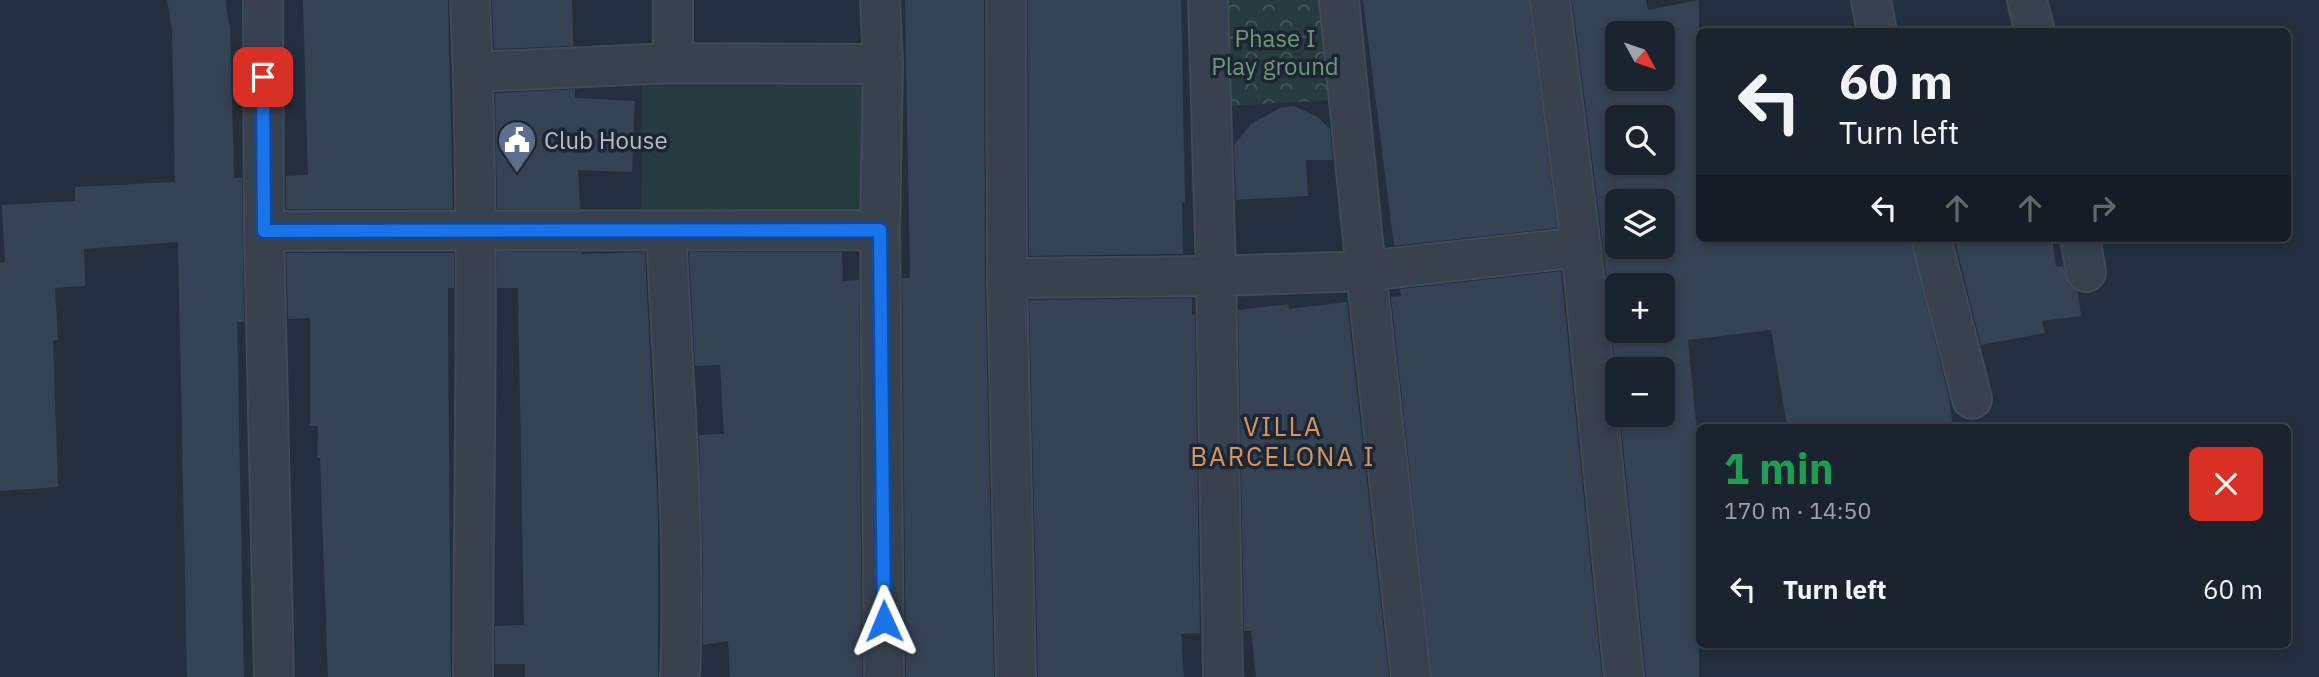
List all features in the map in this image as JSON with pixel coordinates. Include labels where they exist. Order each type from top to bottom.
[{"type":"street","points":[[263,0],[264,231],[274,677]]},
{"type":"street","points":[[470,0],[474,230],[473,677]]},
{"type":"street","points":[[673,0],[673,63]]},
{"type":"street","points":[[880,0],[883,64],[880,230],[884,677]]},
{"type":"street","points":[[1006,0],[1007,278],[1016,677]]},
{"type":"street","points":[[1208,0],[1223,677]]},
{"type":"street","points":[[1339,0],[1411,677]]},
{"type":"street","points":[[1550,0],[1581,247],[1624,677]]},
{"type":"street","points":[[1871,0],[1876,28]]},
{"type":"street","points":[[2027,0],[2034,28]]},
{"type":"street","points":[[473,72],[673,63],[883,64]]},
{"type":"street","points":[[264,231],[880,230]]},
{"type":"street","points":[[666,231],[680,528],[680,677]]},
{"type":"street","points":[[1932,242],[1972,399]]},
{"type":"street","points":[[1007,278],[1366,271],[1581,247]]},
{"type":"green space","name":"Phase I Play ground","points":[[1221,0],[1327,0],[1333,100],[1225,106]]},
{"type":"green space","points":[[875,68],[875,226],[641,226],[642,69]]},
{"type":"building","points":[[167,0],[225,0],[230,29],[234,178],[242,178],[244,322],[237,322],[244,677],[187,677],[178,242],[84,249],[85,286],[55,288],[58,340],[53,341],[58,487],[0,491],[0,263],[5,262],[2,205],[75,201],[75,187],[175,182],[172,30]]},
{"type":"building","points":[[303,0],[448,0],[453,209],[286,209],[286,176],[308,175]]},
{"type":"building","points":[[492,0],[572,0],[573,46],[494,49]]},
{"type":"building","points":[[905,0],[984,0],[985,278],[994,677],[906,677],[902,278],[910,278]]},
{"type":"building","points":[[1028,0],[1181,0],[1185,203],[1182,203],[1183,254],[1029,256]]},
{"type":"building","points":[[1363,0],[1529,0],[1557,228],[1394,246]]},
{"type":"building","points":[[1572,0],[1646,0],[1648,10],[1699,0],[1699,28],[1696,28],[1696,242],[1911,242],[1949,398],[1953,424],[1787,424],[1771,330],[1688,340],[1696,424],[1696,648],[1699,648],[1699,677],[1646,677],[1621,427],[1675,427],[1675,357],[1614,357],[1613,343],[1675,343],[1675,273],[1606,273]]},
{"type":"building","points":[[575,89],[575,98],[635,101],[632,172],[578,170],[580,209],[497,209],[495,93]]},
{"type":"building","points":[[1294,106],[1318,117],[1330,129],[1333,160],[1306,160],[1308,196],[1236,200],[1234,145],[1251,124],[1280,108]]},
{"type":"building","points":[[1955,242],[2053,242],[2056,267],[2063,266],[2069,285],[2078,292],[2081,316],[2042,321],[2045,333],[1981,345]]},
{"type":"building","points":[[497,252],[645,252],[658,511],[658,677],[525,677],[525,664],[495,664],[495,626],[524,625],[518,288],[497,288]]},
{"type":"building","points":[[689,252],[842,252],[843,281],[859,280],[862,677],[730,677],[728,641],[703,645],[699,435],[724,434],[720,365],[695,366]]},
{"type":"building","points":[[286,253],[454,253],[454,288],[448,288],[451,677],[328,677],[320,458],[317,458],[318,426],[310,426],[310,318],[288,319]]},
{"type":"building","points":[[1561,271],[1602,677],[1432,677],[1391,297],[1401,296],[1400,289]]},
{"type":"building","points":[[1192,298],[1192,315],[1195,314],[1200,633],[1181,634],[1184,677],[1038,677],[1029,300]]},
{"type":"building","points":[[1347,302],[1389,677],[1256,677],[1251,631],[1244,631],[1238,310],[1288,304],[1289,309]]},
{"type":"place","name":"Club House","points":[[517,174]]},
{"type":"district","name":"VILLA BARCELONA I","points":[[1283,441]]},
{"type":"route","points":[[263,77],[264,231],[880,230],[884,621]]}]
